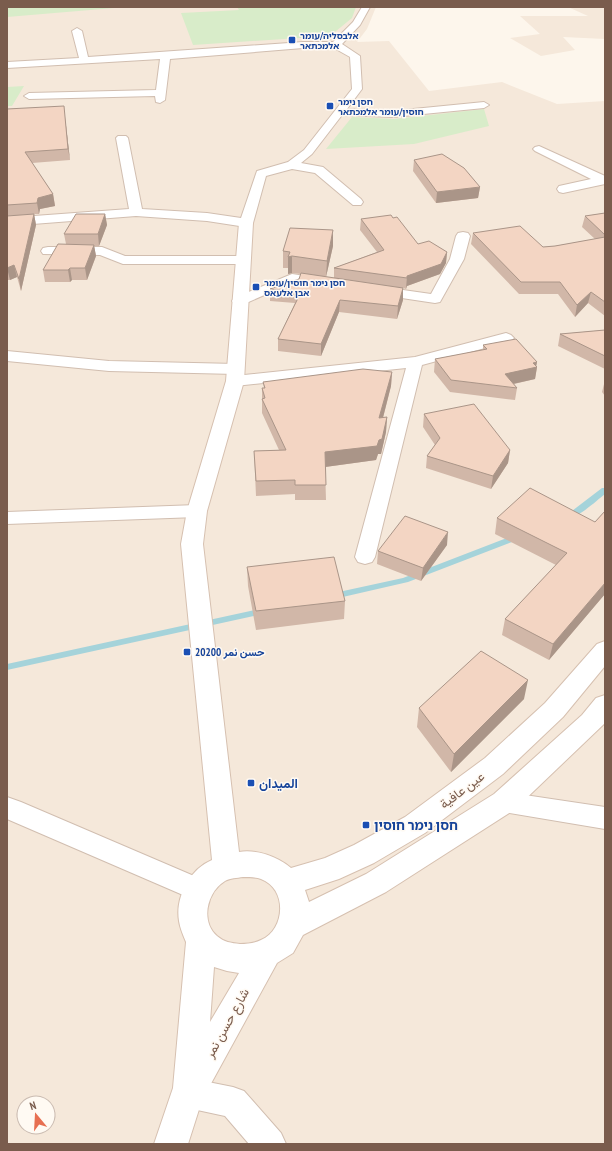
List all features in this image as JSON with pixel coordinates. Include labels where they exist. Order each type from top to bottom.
[{"type":"main road","points":[[227,867],[192,544],[197,511],[235,375],[246,223]]},
{"type":"main road","name":"عين عافية","points":[[286,882],[336,866],[364,854],[415,825],[494,766],[554,710],[605,650]]},
{"type":"main road","points":[[292,925],[376,883],[504,802],[591,722],[605,704]]},
{"type":"main road","points":[[242,864],[258,865],[274,871],[286,882],[294,896],[295,913],[291,929],[281,943],[266,954],[248,959],[229,958],[213,951],[201,941],[194,927],[192,912],[195,898],[199,890],[213,874],[227,867],[242,864]]},
{"type":"main road","name":"شارع حسن نمر","points":[[188,1093],[201,941]]},
{"type":"main road","name":"شارع حسن نمر","points":[[171,1144],[188,1093],[266,954]]},
{"type":"street","points":[[336,45],[357,23],[366,7]]},
{"type":"street","points":[[77,31],[84,60]]},
{"type":"street","points":[[7,65],[165,56],[303,45],[336,45],[355,56],[357,89],[308,152],[292,165],[261,174],[246,223],[207,217],[136,212],[7,222]]},
{"type":"street","points":[[29,96],[161,97],[165,56]]},
{"type":"street","points":[[339,112],[393,114],[484,105]]},
{"type":"street","points":[[122,138],[136,212]]},
{"type":"street","points":[[539,149],[604,180]]},
{"type":"street","points":[[292,165],[319,170],[357,202]]},
{"type":"street","points":[[563,189],[604,180]]},
{"type":"street","points":[[360,288],[436,299],[457,259],[463,236]]},
{"type":"street","points":[[48,251],[102,251],[123,260],[243,260]]},
{"type":"street","points":[[240,301],[292,278],[337,284]]},
{"type":"street","points":[[7,356],[109,366],[235,375],[415,362],[506,338]]},
{"type":"street","points":[[365,557],[415,362]]},
{"type":"street","points":[[7,518],[197,511]]},
{"type":"street","points":[[504,802],[605,818]]},
{"type":"street","points":[[7,808],[199,890]]},
{"type":"street","points":[[188,1093],[233,1102],[270,1144]]},
{"type":"shaded area","points":[[7,7],[376,7],[367,29],[357,42],[389,41],[429,91],[502,82],[557,104],[605,101],[605,1144],[7,1144]]},
{"type":"shaded area","points":[[568,7],[605,7],[605,39],[563,37],[575,50],[541,56],[510,38],[540,34],[520,16],[588,16]]},
{"type":"green space","points":[[7,7],[126,7],[7,17]]},
{"type":"green space","points":[[237,7],[356,7],[352,18],[330,36],[193,45],[181,13],[239,10]]},
{"type":"green space","points":[[24,86],[12,106],[7,106],[7,87]]},
{"type":"green space","points":[[484,109],[489,126],[414,144],[326,149],[352,117],[394,119]]},
{"type":"building","points":[[64,106],[68,149],[25,152],[53,194],[38,198],[37,203],[7,205],[7,109]]},
{"type":"building","points":[[442,154],[464,168],[480,187],[437,192],[414,160]]},
{"type":"building","points":[[605,213],[605,235],[585,216]]},
{"type":"building","points":[[34,214],[19,279],[14,265],[7,268],[7,216]]},
{"type":"building","points":[[76,214],[105,214],[98,234],[64,234]]},
{"type":"building","points":[[391,215],[393,218],[397,217],[418,244],[429,241],[447,252],[441,264],[407,276],[407,278],[334,268],[384,250],[361,219]]},
{"type":"building","points":[[520,226],[543,247],[605,237],[605,302],[591,292],[577,305],[560,282],[521,282],[473,233]]},
{"type":"building","points":[[290,228],[333,230],[327,261],[292,256],[288,257],[290,252],[283,251]]},
{"type":"building","points":[[58,244],[94,245],[85,268],[43,270]]},
{"type":"building","points":[[301,273],[403,288],[398,306],[340,300],[321,344],[278,339],[301,292],[270,289],[299,279]]},
{"type":"building","points":[[605,330],[605,356],[560,334]]},
{"type":"building","points":[[516,339],[537,362],[533,363],[537,367],[505,374],[517,388],[451,380],[435,359],[487,349],[483,345]]},
{"type":"building","points":[[363,369],[392,372],[379,418],[387,417],[382,439],[379,440],[377,446],[325,452],[326,485],[295,485],[295,480],[256,481],[254,451],[286,450],[262,399],[265,398],[262,388],[265,388],[263,382]]},
{"type":"building","points":[[474,404],[510,450],[493,476],[427,456],[440,438],[424,414]]},
{"type":"building","points":[[530,488],[595,522],[605,511],[605,583],[553,644],[505,619],[567,553],[497,518]]},
{"type":"building","points":[[405,516],[448,532],[423,568],[378,551]]},
{"type":"building","points":[[334,557],[345,601],[256,611],[247,567]]},
{"type":"building","points":[[481,651],[528,680],[454,754],[419,708]]},
{"type":"waterway","points":[[567,517],[571,516],[605,490]]},
{"type":"waterway","points":[[334,596],[405,580],[517,537]]},
{"type":"waterway","points":[[7,667],[264,611]]},
{"type":"place","name":"אלבסליה/עומר אלמכתאר","points":[[292,40]]},
{"type":"place","name":"חסן נימר חוסין/עומר אלמכתאר","points":[[330,106]]},
{"type":"place","name":"חסן נימר חוסין/עומר אבן אלעאס","points":[[256,287]]},
{"type":"place","name":"حسن نمر 20200","points":[[187,652]]},
{"type":"place","name":"الميدان","points":[[251,783]]},
{"type":"place","name":"חסן נימר חוסין","points":[[366,825]]}]
